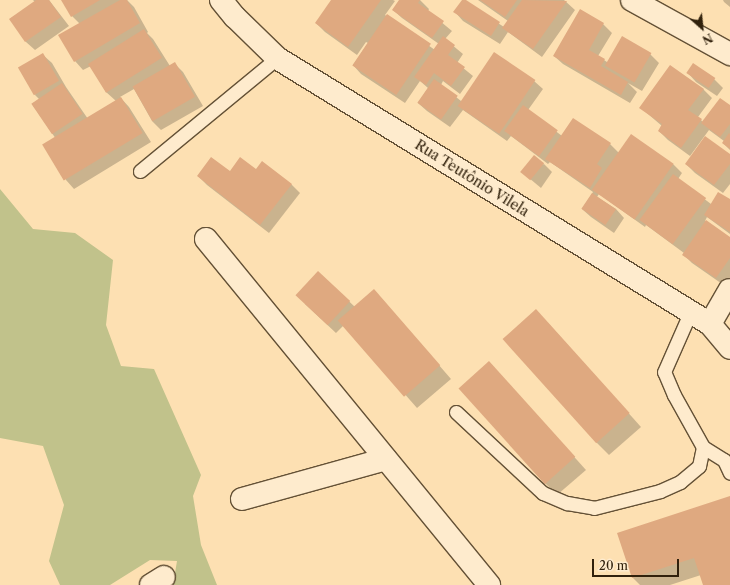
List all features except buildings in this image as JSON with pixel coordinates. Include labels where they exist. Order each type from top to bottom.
[{"type":"street","name":"Rua Teutônio Vilela","points":[[221,0],[234,17],[277,58],[710,324],[730,348]]},
{"type":"street","points":[[632,0],[730,54]]},
{"type":"street","points":[[206,239],[489,585]]},
{"type":"street","points":[[710,324],[730,290]]},
{"type":"street","points":[[242,499],[386,459]]},
{"type":"lane","points":[[140,171],[277,58]]},
{"type":"lane","points":[[690,313],[664,372],[674,395],[703,447],[724,460],[730,473]]},
{"type":"lane","points":[[456,412],[542,493],[567,503],[594,508],[660,491],[680,482],[699,466],[703,447]]},
{"type":"green space","points":[[0,189],[33,229],[75,233],[113,260],[106,325],[121,366],[154,369],[201,475],[193,496],[201,545],[217,585],[173,585],[177,561],[150,560],[110,585],[60,585],[49,561],[64,505],[43,446],[0,438]]}]
